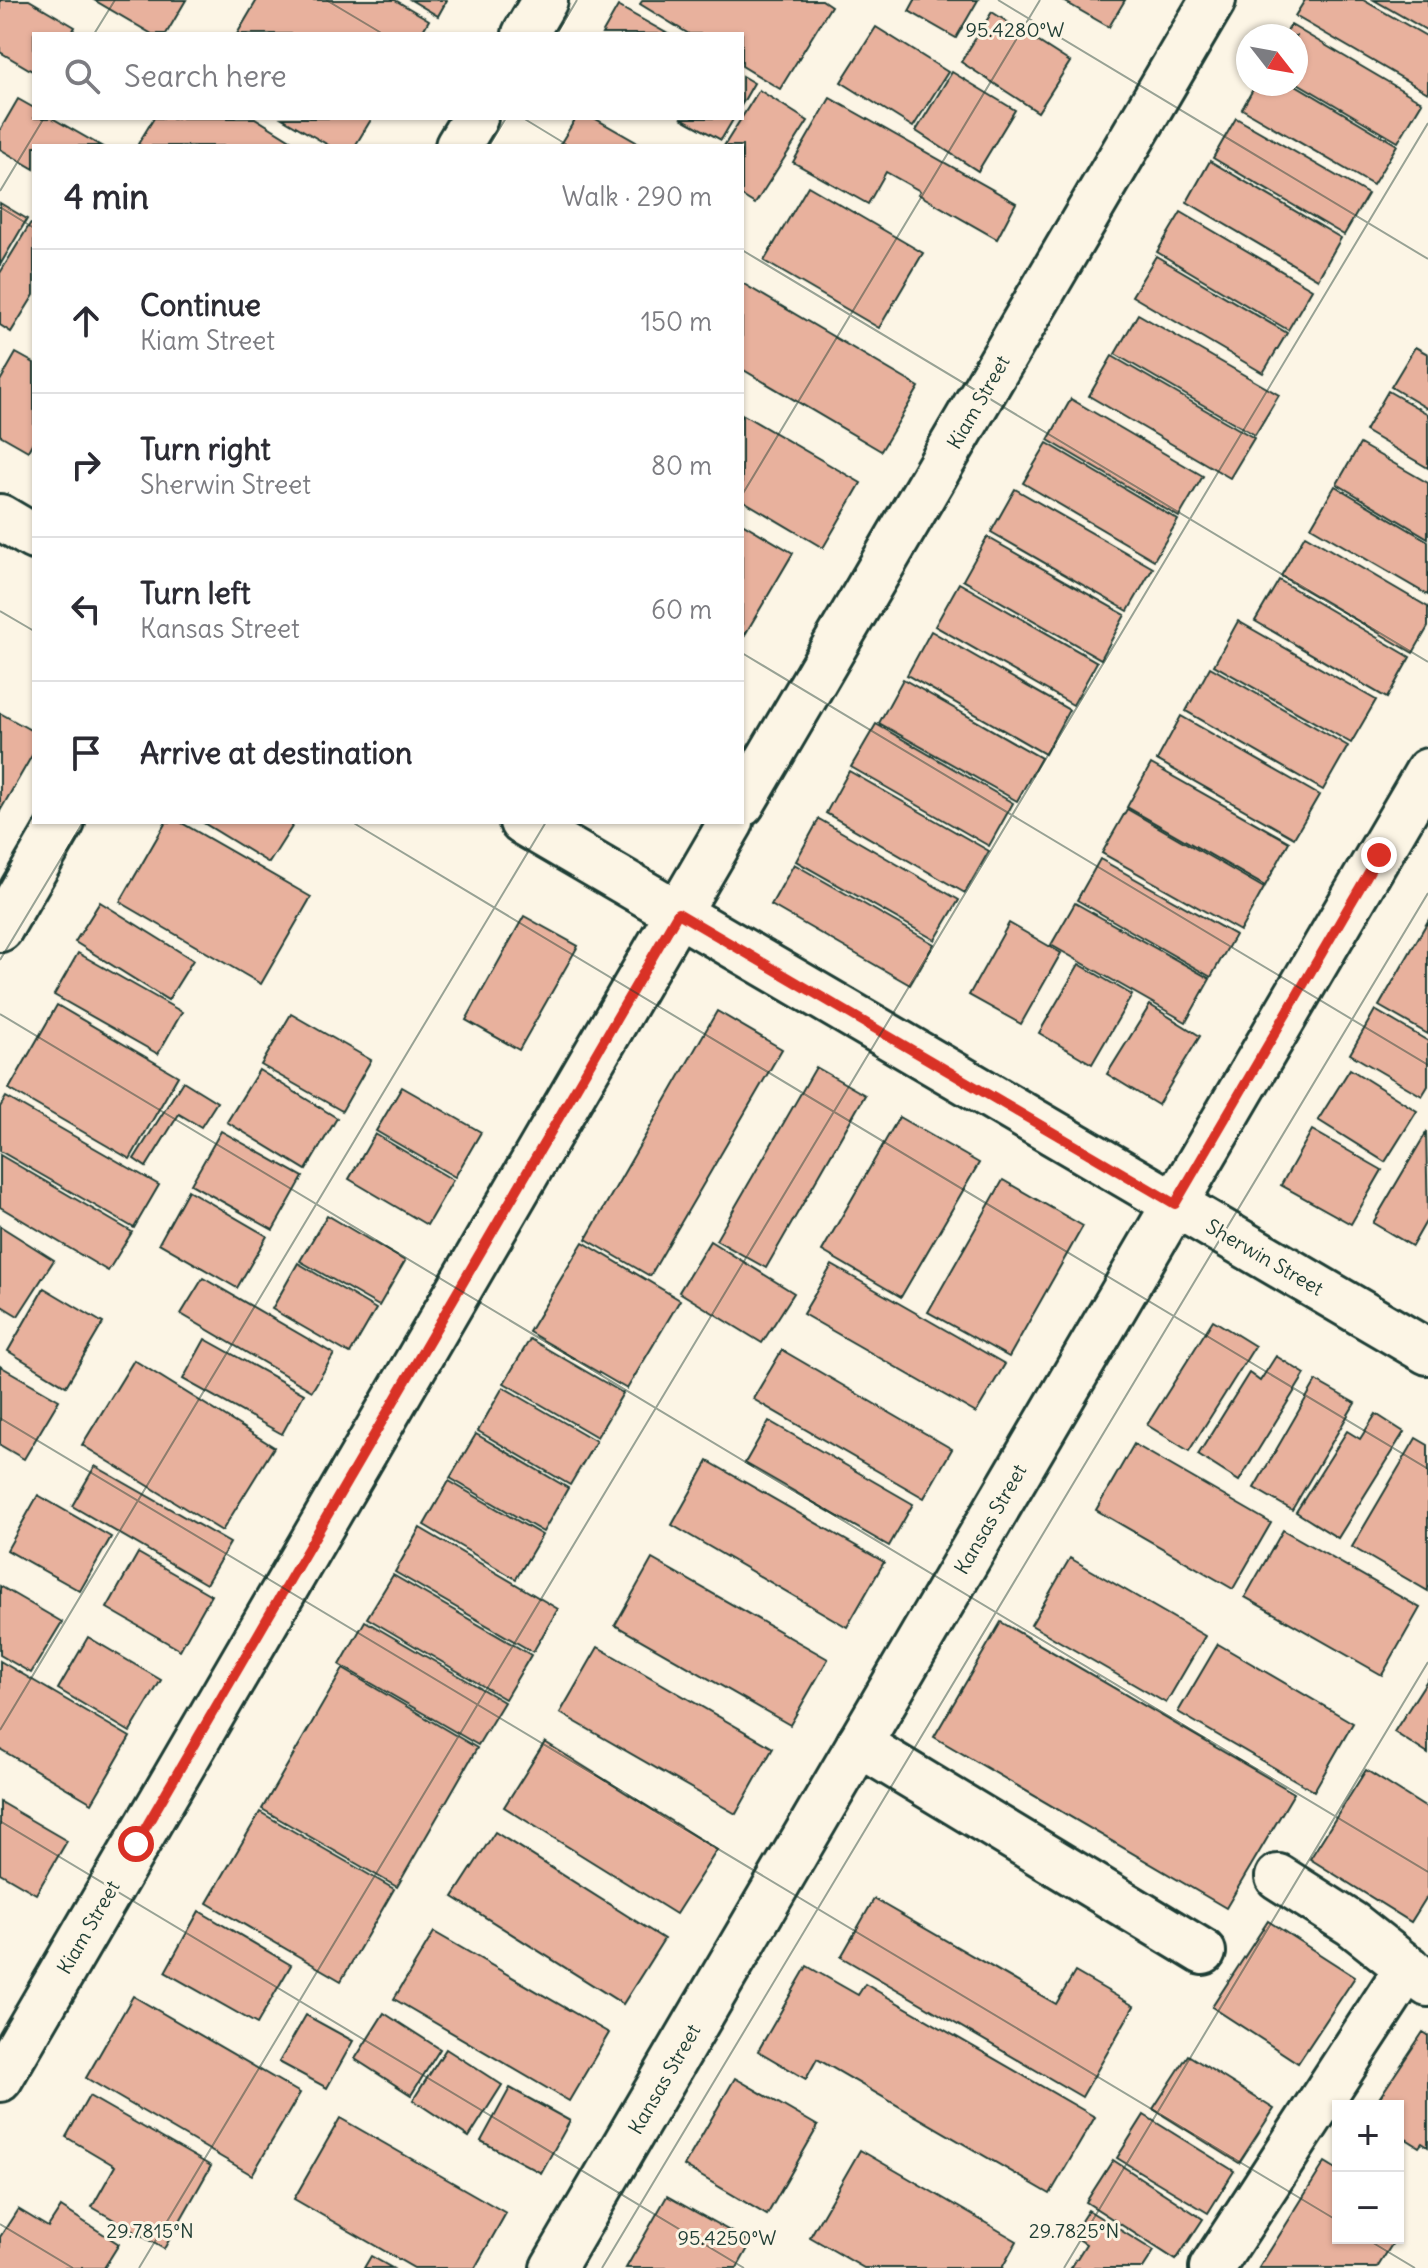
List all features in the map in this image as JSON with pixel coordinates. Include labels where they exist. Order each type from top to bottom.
[{"type":"street","points":[[526,32],[545,0]]},
{"type":"street","name":"Kiam Street","points":[[744,801],[1213,0]]},
{"type":"street","points":[[459,144],[474,120]]},
{"type":"street","points":[[0,517],[32,536]]},
{"type":"street","name":"Kansas Street","points":[[553,2268],[1428,771]]},
{"type":"street","points":[[0,929],[61,824]]},
{"type":"street","name":"Sherwin Street","points":[[525,824],[1428,1352]]},
{"type":"street","name":"Kiam Street","points":[[0,2079],[730,824]]},
{"type":"street","points":[[859,1744],[1203,1952]]},
{"type":"street","points":[[1212,2268],[1418,1975],[1352,1924],[1278,1877]]},
{"type":"building","points":[[0,0],[29,0],[75,27],[72,32],[32,32],[32,71],[0,52]]},
{"type":"building","points":[[94,0],[186,0],[167,32],[149,32]]},
{"type":"building","points":[[257,0],[395,0],[429,20],[422,32],[238,32]]},
{"type":"building","points":[[411,0],[447,0],[438,16]]},
{"type":"building","points":[[643,0],[822,0],[831,6],[780,89],[744,67],[744,32],[686,32],[640,4]]},
{"type":"building","points":[[915,0],[978,0],[956,38],[909,11]]},
{"type":"building","points":[[1062,0],[1125,0],[1109,27]]},
{"type":"building","points":[[1305,0],[1363,0],[1428,37],[1428,93],[1295,16]]},
{"type":"building","points":[[1374,0],[1428,0],[1428,31]]},
{"type":"building","points":[[618,6],[664,32],[603,32]]},
{"type":"building","points":[[992,12],[1070,62],[1038,112],[961,62]]},
{"type":"building","points":[[876,27],[948,72],[913,127],[841,82]]},
{"type":"building","points":[[1308,35],[1422,102],[1398,142],[1308,89]]},
{"type":"building","points":[[952,72],[1015,110],[978,171],[916,131]]},
{"type":"building","points":[[744,77],[754,83],[744,100]]},
{"type":"building","points":[[759,90],[808,121],[755,204],[744,197],[744,144],[725,144],[740,120],[744,120],[744,114]]},
{"type":"building","points":[[1308,92],[1397,145],[1373,185],[1242,109],[1249,96],[1308,96]]},
{"type":"building","points":[[830,98],[1016,203],[997,239],[886,172],[868,204],[793,162]]},
{"type":"building","points":[[18,99],[32,107],[32,120],[56,120],[98,144],[32,144],[32,168],[0,149],[0,130]]},
{"type":"building","points":[[1236,118],[1368,194],[1344,235],[1213,158]]},
{"type":"building","points":[[153,120],[258,120],[297,144],[138,144]]},
{"type":"building","points":[[285,120],[371,120],[356,144],[327,144]]},
{"type":"building","points":[[575,120],[598,120],[640,144],[560,144]]},
{"type":"building","points":[[685,120],[733,120],[721,140]]},
{"type":"building","points":[[1210,161],[1341,238],[1318,279],[1187,202]]},
{"type":"building","points":[[808,186],[923,253],[879,328],[764,261]]},
{"type":"building","points":[[0,203],[27,219],[0,265]]},
{"type":"building","points":[[1181,212],[1312,289],[1288,330],[1157,252]]},
{"type":"building","points":[[32,225],[32,298],[11,332],[0,325],[0,273]]},
{"type":"building","points":[[1156,256],[1287,333],[1263,373],[1132,296]]},
{"type":"building","points":[[744,284],[919,387],[881,451],[744,370]]},
{"type":"building","points":[[1138,314],[1279,395],[1255,435],[1115,354]]},
{"type":"building","points":[[1415,347],[1428,354],[1428,409],[1391,387]]},
{"type":"building","points":[[16,353],[32,362],[32,444],[28,451],[0,435],[0,381]]},
{"type":"building","points":[[1112,356],[1254,438],[1230,478],[1089,396]]},
{"type":"building","points":[[1388,391],[1428,414],[1428,468],[1365,431]]},
{"type":"building","points":[[1071,399],[1203,476],[1179,517],[1048,440]]},
{"type":"building","points":[[744,415],[861,483],[823,548],[744,501]]},
{"type":"building","points":[[1047,443],[1178,520],[1154,560],[1023,483]]},
{"type":"building","points":[[1360,444],[1428,483],[1428,538],[1337,484]]},
{"type":"building","points":[[1335,486],[1428,541],[1428,595],[1311,527]]},
{"type":"building","points":[[1015,489],[1153,568],[1128,611],[991,532]]},
{"type":"building","points":[[744,524],[793,553],[744,636]]},
{"type":"building","points":[[1305,535],[1428,607],[1428,627],[1413,653],[1281,576]]},
{"type":"building","points":[[987,537],[1125,615],[1101,659],[963,580]]},
{"type":"building","points":[[1279,580],[1410,657],[1387,698],[1255,621]]},
{"type":"building","points":[[959,583],[1097,662],[1073,705],[935,626]]},
{"type":"building","points":[[1238,621],[1376,700],[1351,743],[1214,665]]},
{"type":"building","points":[[931,631],[1069,710],[1045,754],[907,675]]},
{"type":"building","points":[[1210,667],[1348,746],[1323,790],[1186,711]]},
{"type":"building","points":[[903,679],[1041,758],[1017,801],[879,723]]},
{"type":"building","points":[[0,713],[32,731],[32,755],[0,811]]},
{"type":"building","points":[[1181,716],[1319,795],[1294,838],[1157,760]]},
{"type":"building","points":[[876,724],[1013,803],[989,846],[851,767]]},
{"type":"building","points":[[1151,764],[1289,842],[1265,886],[1127,807]]},
{"type":"building","points":[[849,771],[989,851],[965,893],[826,813]]},
{"type":"building","points":[[1127,809],[1264,888],[1240,931],[1102,853]]},
{"type":"building","points":[[819,819],[959,900],[935,940],[796,861]]},
{"type":"building","points":[[165,824],[183,824],[311,897],[261,984],[120,902]]},
{"type":"building","points":[[205,824],[294,824],[269,863]]},
{"type":"building","points":[[1100,859],[1235,935],[1211,977],[1077,900]]},
{"type":"building","points":[[794,864],[934,944],[910,985],[771,905]]},
{"type":"building","points":[[100,902],[193,960],[168,1000],[75,942]]},
{"type":"building","points":[[1075,903],[1210,979],[1186,1022],[1051,945]]},
{"type":"building","points":[[524,916],[578,946],[519,1050],[466,1020]]},
{"type":"building","points":[[1428,921],[1428,1034],[1379,1006]]},
{"type":"building","points":[[1009,923],[1061,953],[1021,1024],[969,995]]},
{"type":"building","points":[[78,953],[182,1012],[158,1054],[54,995]]},
{"type":"building","points":[[1079,964],[1132,995],[1092,1064],[1039,1033]]},
{"type":"building","points":[[57,1005],[178,1076],[130,1159],[9,1089]]},
{"type":"building","points":[[1150,1005],[1200,1036],[1158,1105],[1107,1074]]},
{"type":"building","points":[[1375,1010],[1428,1041],[1428,1086],[1422,1096],[1350,1054]]},
{"type":"building","points":[[717,1011],[782,1049],[650,1276],[586,1239]]},
{"type":"building","points":[[291,1014],[371,1060],[342,1111],[261,1065]]},
{"type":"building","points":[[816,1067],[865,1095],[766,1268],[716,1240]]},
{"type":"building","points":[[1350,1069],[1417,1111],[1385,1162],[1318,1120]]},
{"type":"building","points":[[259,1070],[337,1118],[306,1170],[227,1122]]},
{"type":"building","points":[[183,1081],[217,1102],[201,1127],[179,1114],[146,1167],[134,1159]]},
{"type":"building","points":[[402,1087],[481,1132],[455,1177],[376,1131]]},
{"type":"building","points":[[6,1097],[159,1185],[134,1228],[0,1151],[0,1107]]},
{"type":"building","points":[[899,1117],[979,1163],[901,1297],[822,1251]]},
{"type":"building","points":[[1312,1130],[1382,1170],[1351,1224],[1281,1185]]},
{"type":"building","points":[[221,1131],[303,1177],[273,1230],[191,1184]]},
{"type":"building","points":[[1426,1133],[1428,1218],[1412,1246],[1373,1223]]},
{"type":"building","points":[[375,1134],[453,1180],[427,1225],[349,1179]]},
{"type":"building","points":[[0,1155],[132,1232],[108,1271],[0,1207]]},
{"type":"building","points":[[1003,1180],[1083,1226],[1009,1357],[928,1312]]},
{"type":"building","points":[[188,1190],[267,1236],[237,1288],[159,1243]]},
{"type":"building","points":[[327,1215],[405,1261],[379,1306],[300,1261]]},
{"type":"building","points":[[0,1226],[54,1260],[18,1316],[0,1305]]},
{"type":"building","points":[[710,1241],[794,1293],[762,1343],[679,1292]]},
{"type":"building","points":[[583,1242],[680,1300],[627,1389],[529,1332]]},
{"type":"building","points":[[298,1263],[376,1309],[350,1354],[272,1309]]},
{"type":"building","points":[[832,1265],[1005,1364],[976,1413],[803,1314]]},
{"type":"building","points":[[203,1278],[334,1354],[312,1391],[181,1314]]},
{"type":"building","points":[[44,1288],[103,1323],[66,1386],[8,1351]]},
{"type":"building","points":[[1213,1320],[1255,1346],[1189,1451],[1147,1425]]},
{"type":"building","points":[[205,1339],[304,1394],[282,1434],[183,1379]]},
{"type":"building","points":[[530,1339],[623,1393],[597,1437],[504,1383]]},
{"type":"building","points":[[782,1350],[952,1449],[924,1498],[753,1399]]},
{"type":"building","points":[[1276,1356],[1305,1374],[1239,1481],[1198,1455],[1249,1373],[1260,1381]]},
{"type":"building","points":[[134,1360],[274,1447],[222,1531],[82,1445]]},
{"type":"building","points":[[0,1366],[59,1400],[24,1459],[0,1445]]},
{"type":"building","points":[[1316,1381],[1355,1403],[1292,1510],[1254,1488]]},
{"type":"building","points":[[503,1387],[596,1441],[570,1485],[478,1431]]},
{"type":"building","points":[[1376,1414],[1404,1432],[1338,1538],[1296,1512],[1347,1431],[1360,1439]]},
{"type":"building","points":[[769,1421],[913,1504],[889,1546],[745,1463]]},
{"type":"building","points":[[476,1434],[568,1488],[543,1532],[450,1478]]},
{"type":"building","points":[[1416,1438],[1428,1445],[1428,1591],[1352,1547]]},
{"type":"building","points":[[1134,1444],[1271,1523],[1233,1589],[1096,1510]]},
{"type":"building","points":[[708,1461],[884,1562],[847,1627],[672,1525]]},
{"type":"building","points":[[95,1466],[230,1543],[206,1584],[72,1506]]},
{"type":"building","points":[[449,1481],[542,1535],[516,1579],[424,1525]]},
{"type":"building","points":[[38,1495],[111,1537],[80,1591],[7,1550]]},
{"type":"building","points":[[420,1528],[558,1609],[533,1652],[395,1572]]},
{"type":"building","points":[[1283,1530],[1420,1608],[1382,1675],[1245,1597]]},
{"type":"building","points":[[138,1553],[211,1595],[180,1650],[107,1608]]},
{"type":"building","points":[[1070,1558],[1205,1636],[1166,1703],[1031,1625]]},
{"type":"building","points":[[652,1559],[828,1659],[790,1725],[615,1625]]},
{"type":"building","points":[[393,1575],[531,1655],[505,1699],[367,1618]]},
{"type":"building","points":[[0,1586],[62,1622],[31,1673],[0,1655]]},
{"type":"building","points":[[365,1621],[504,1702],[478,1745],[340,1665]]},
{"type":"building","points":[[1001,1622],[1294,1793],[1226,1908],[934,1737]]},
{"type":"building","points":[[88,1637],[161,1680],[130,1732],[58,1689]]},
{"type":"building","points":[[1218,1644],[1353,1723],[1314,1791],[1178,1712]]},
{"type":"building","points":[[598,1647],[773,1748],[736,1814],[560,1713]]},
{"type":"building","points":[[0,1661],[130,1737],[92,1803],[0,1749]]},
{"type":"building","points":[[343,1669],[477,1748],[397,1887],[262,1809]]},
{"type":"building","points":[[1428,1679],[1428,1754],[1394,1732]]},
{"type":"building","points":[[545,1742],[717,1850],[676,1914],[504,1807]]},
{"type":"building","points":[[1366,1770],[1428,1809],[1428,1895],[1411,1922],[1310,1859]]},
{"type":"building","points":[[0,1802],[67,1841],[36,1894],[0,1873]]},
{"type":"building","points":[[260,1812],[394,1889],[341,1981],[207,1903]]},
{"type":"building","points":[[495,1832],[664,1939],[623,2004],[453,1897]]},
{"type":"building","points":[[874,1899],[1056,2004],[1075,1972],[1134,2006],[1082,2097],[841,1957]]},
{"type":"building","points":[[199,1911],[291,1965],[257,2024],[165,1972]]},
{"type":"building","points":[[1268,1921],[1355,1977],[1298,2063],[1212,2007]]},
{"type":"building","points":[[434,1932],[609,2033],[569,2101],[394,1999]]},
{"type":"building","points":[[807,1966],[858,1995],[865,1984],[1095,2117],[1050,2194],[817,2059],[806,2079],[758,2051]]},
{"type":"building","points":[[133,1996],[300,2093],[252,2175],[86,2078]]},
{"type":"building","points":[[384,2013],[440,2049],[411,2095],[355,2059]]},
{"type":"building","points":[[306,2015],[353,2041],[327,2088],[279,2062]]},
{"type":"building","points":[[1423,2032],[1428,2035],[1428,2147],[1422,2143],[1419,2147],[1404,2138],[1404,2100],[1378,2100]]},
{"type":"building","points":[[446,2049],[502,2085],[469,2137],[413,2100]]},
{"type":"building","points":[[1188,2055],[1274,2109],[1239,2163],[1153,2109]]},
{"type":"building","points":[[735,2078],[818,2126],[767,2215],[684,2166]]},
{"type":"building","points":[[510,2088],[570,2121],[541,2173],[481,2141]]},
{"type":"building","points":[[89,2096],[211,2166],[164,2249],[92,2207],[115,2166],[66,2137]]},
{"type":"building","points":[[1144,2115],[1234,2171],[1208,2213],[1117,2158]]},
{"type":"building","points":[[340,2118],[506,2213],[475,2268],[414,2268],[294,2199]]},
{"type":"building","points":[[860,2150],[1017,2241],[1002,2268],[864,2268],[810,2237]]},
{"type":"building","points":[[1113,2160],[1203,2219],[1176,2260],[1086,2202]]},
{"type":"building","points":[[1325,2162],[1332,2166],[1332,2244],[1392,2244],[1377,2268],[1259,2268]]},
{"type":"building","points":[[667,2196],[751,2243],[737,2268],[626,2268]]},
{"type":"building","points":[[61,2207],[119,2244],[104,2268],[0,2268],[0,2237],[18,2209],[48,2227]]},
{"type":"building","points":[[1088,2210],[1154,2251],[1143,2268],[1071,2268],[1086,2244],[1072,2235]]},
{"type":"building","points":[[371,2256],[392,2268],[364,2268]]},
{"type":"route","points":[[136,1844],[678,913],[1175,1204],[1379,855]]}]
